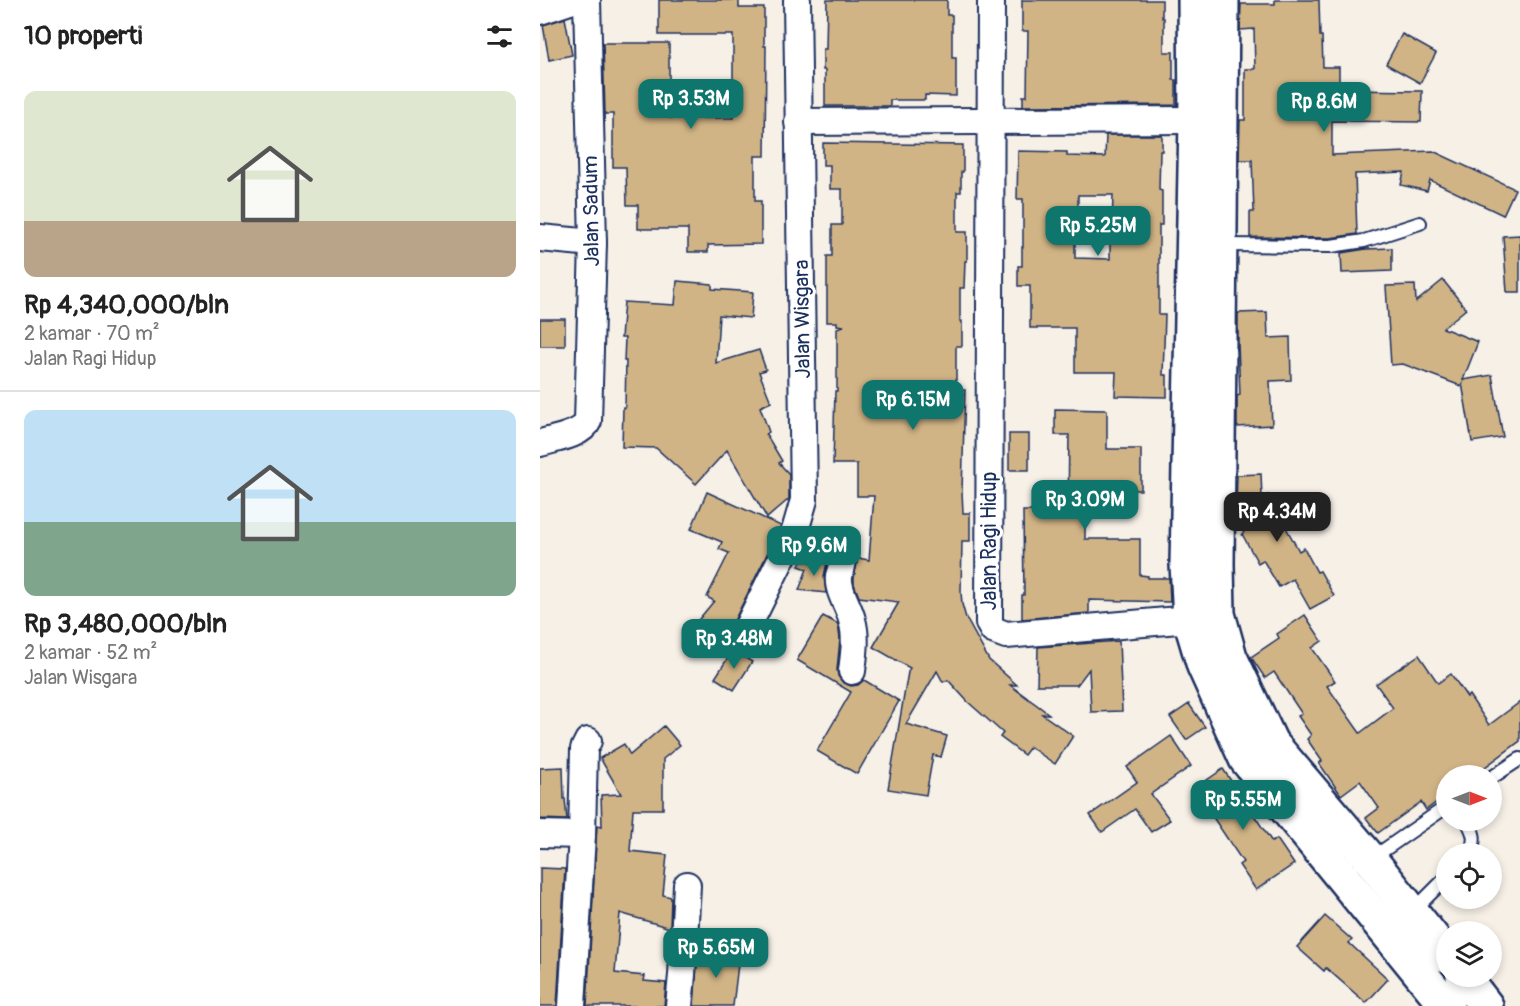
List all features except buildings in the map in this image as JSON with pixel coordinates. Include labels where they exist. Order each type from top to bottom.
[{"type":"highway","points":[[1195,0],[1196,120],[1187,564],[1190,619],[1204,666],[1246,759],[1447,1006]]},
{"type":"highway","points":[[1222,0],[1218,614],[1230,657],[1271,742],[1370,859],[1436,942]]},
{"type":"highway","points":[[1471,987],[1486,1006]]},
{"type":"street","points":[[540,11],[573,0]]},
{"type":"street","name":"Jalan Sadum","points":[[540,443],[584,428],[588,422],[593,243],[587,0]]},
{"type":"street","name":"Jalan Wisgara","points":[[748,626],[795,531],[804,500],[797,0]]},
{"type":"street","name":"Jalan Ragi Hidup","points":[[990,0],[989,623],[993,630],[1006,635],[1190,619]]},
{"type":"street","points":[[798,122],[1196,120]]},
{"type":"street","points":[[540,238],[593,243]]},
{"type":"street","points":[[795,531],[811,547],[832,548],[838,550],[842,555],[840,587],[854,624],[856,644],[852,671]]},
{"type":"street","points":[[572,1006],[582,835],[584,749],[588,741]]},
{"type":"street","points":[[540,834],[582,835]]},
{"type":"street","points":[[679,1006],[687,885]]},
{"type":"lane","points":[[1220,245],[1331,246],[1364,241],[1420,223]]},
{"type":"lane","points":[[1502,771],[1520,759]]},
{"type":"lane","points":[[1370,859],[1436,814]]},
{"type":"lane","points":[[1412,912],[1436,888]]}]
